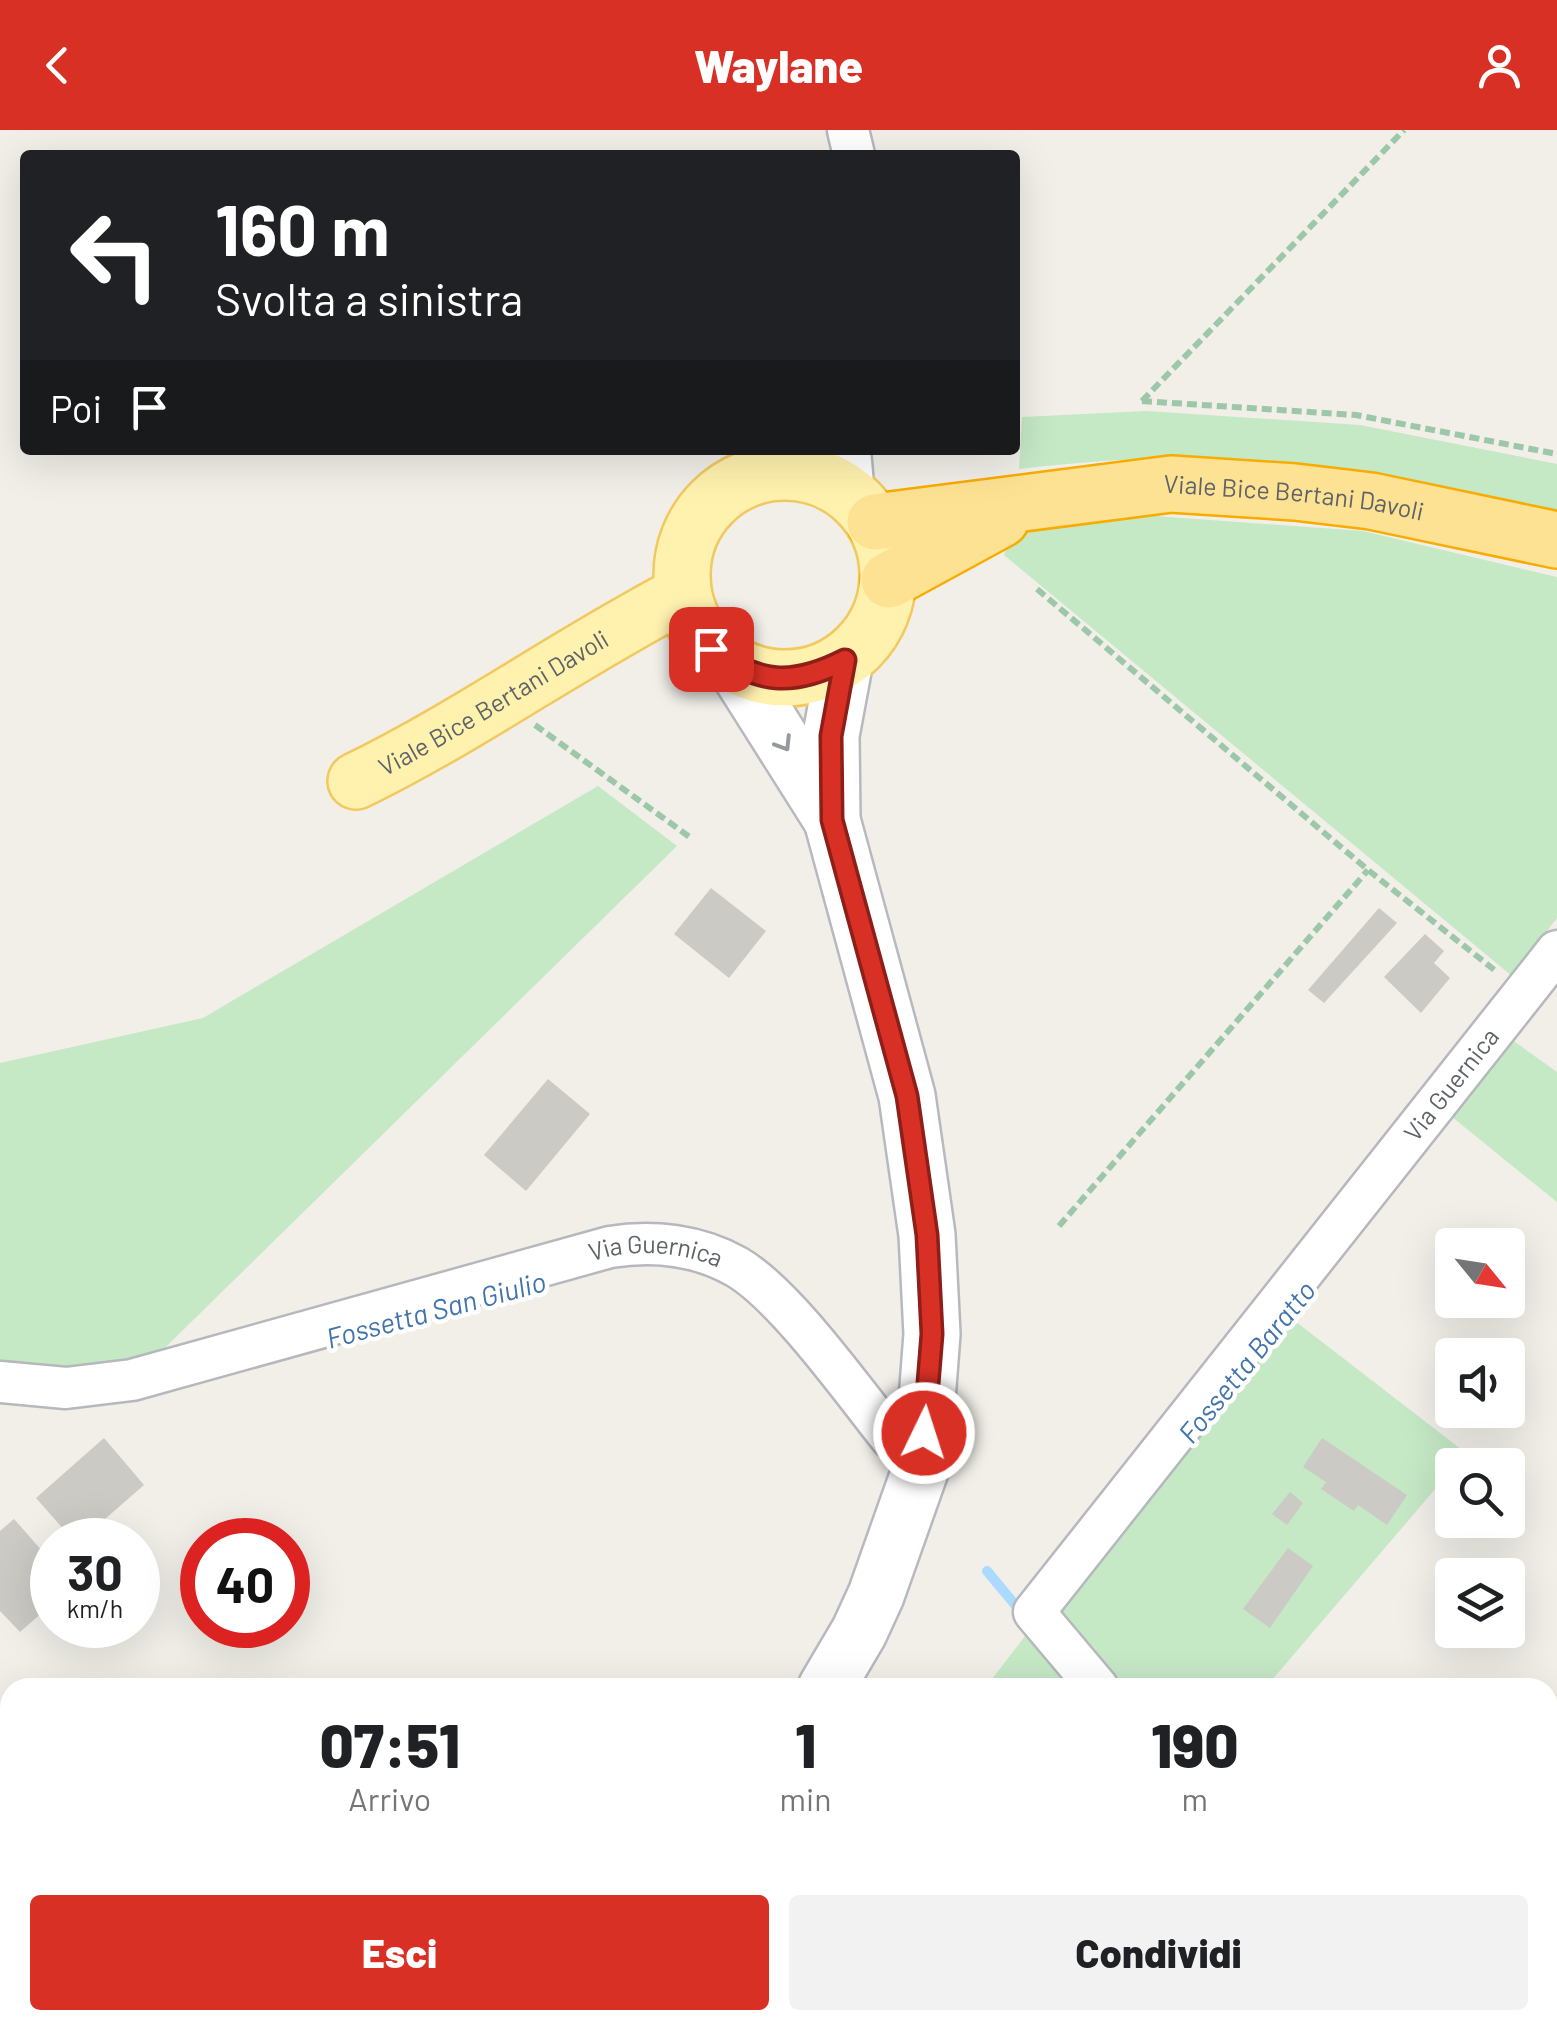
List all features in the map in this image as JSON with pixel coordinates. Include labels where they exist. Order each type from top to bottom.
[{"type":"highway","name":"Viale Bice Bertani Davoli","points":[[860,490],[1030,504],[1171,484],[1221,486],[1370,501],[1557,540]]},
{"type":"highway","points":[[889,580],[1030,504]]},
{"type":"main road","points":[[766,462],[860,490],[886,550],[889,580],[882,611],[868,638],[845,660],[819,673],[792,679],[763,677],[736,668],[711,649],[692,623],[682,594],[682,563],[690,533],[706,508],[766,462]]},
{"type":"main road","name":"Viale Bice Bertani Davoli","points":[[356,781],[435,741],[682,594]]},
{"type":"street","points":[[832,1678],[876,1596],[922,1465],[932,1334],[927,1235],[907,1096],[832,820],[831,736],[845,660]]},
{"type":"street","points":[[736,668],[832,820]]},
{"type":"street","name":"Via Guernica","points":[[1090,1678],[1034,1612],[1557,951]]},
{"type":"street","name":"Via Guernica","points":[[0,1382],[66,1388],[132,1380],[610,1247],[657,1243],[707,1253],[741,1269],[802,1330],[892,1438]]},
{"type":"path","points":[[1404,130],[1142,401],[1356,416],[1557,454]]},
{"type":"path","points":[[1037,589],[1368,870],[1523,994]]},
{"type":"path","points":[[503,700],[692,838]]},
{"type":"path","points":[[1060,1226],[1368,870]]},
{"type":"green space","points":[[1146,411],[1360,425],[1557,464],[1557,515],[1418,483],[1273,463],[1159,458],[1019,469],[1022,417]]},
{"type":"green space","points":[[1155,516],[1363,531],[1557,577],[1557,918],[1512,976],[1004,555],[1017,524]]},
{"type":"green space","points":[[598,786],[677,846],[132,1380],[0,1376],[0,1063],[203,1018]]},
{"type":"green space","points":[[1501,1032],[1557,1072],[1557,1202],[1441,1108]]},
{"type":"green space","points":[[1291,1318],[1460,1448],[1435,1448],[1435,1489],[1274,1678],[1107,1678],[1059,1609]]},
{"type":"green space","points":[[1026,1635],[1065,1678],[993,1678]]},
{"type":"building","points":[[711,888],[766,931],[729,978],[674,934]]},
{"type":"building","points":[[1379,908],[1397,923],[1324,1003],[1308,990]]},
{"type":"building","points":[[1425,934],[1444,951],[1434,963],[1450,978],[1421,1013],[1384,977]]},
{"type":"building","points":[[548,1079],[590,1114],[526,1191],[484,1155]]},
{"type":"building","points":[[104,1438],[144,1485],[106,1518],[54,1518],[36,1498]]},
{"type":"building","points":[[1322,1438],[1407,1495],[1387,1525],[1358,1505],[1354,1511],[1321,1489],[1326,1482],[1303,1467]]},
{"type":"building","points":[[1290,1492],[1303,1503],[1287,1525],[1272,1514]]},
{"type":"building","points":[[14,1519],[30,1537],[30,1623],[20,1632],[0,1611],[0,1531]]},
{"type":"building","points":[[1288,1548],[1313,1566],[1270,1628],[1243,1609]]},
{"type":"waterway","name":"Fossetta San Giulio","points":[[987,1571],[1022,1613]]},
{"type":"route","points":[[711,649],[736,668],[763,677],[792,679],[819,673],[845,660],[831,736],[832,820],[907,1096],[927,1235],[932,1334],[924,1433]]},
{"type":"water label","name":"Fossetta Baratto","points":[[1247,1362]]}]
